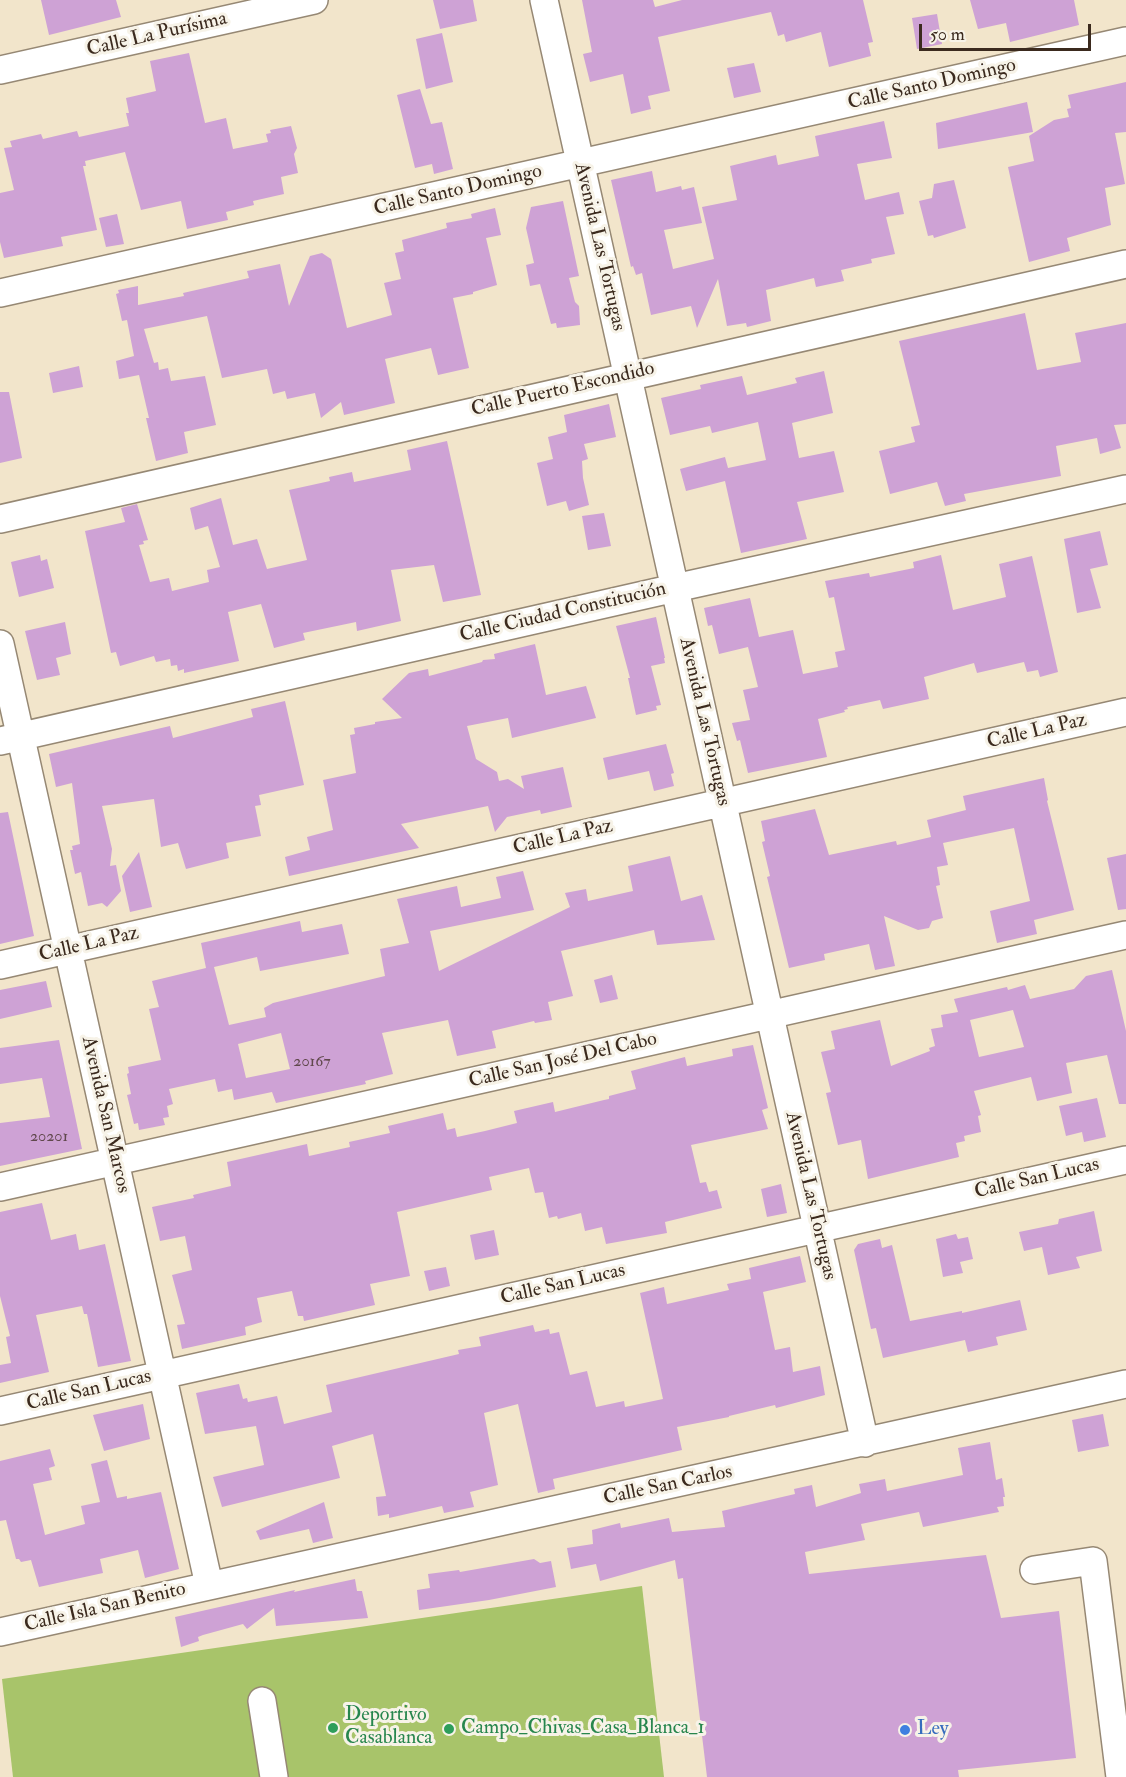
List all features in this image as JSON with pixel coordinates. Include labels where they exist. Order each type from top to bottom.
[{"type":"street","name":"Calle La Purísima","points":[[0,70],[314,0]]},
{"type":"street","name":"Avenida Las Tortugas","points":[[544,0],[865,1443]]},
{"type":"street","name":"Calle Santo Domingo","points":[[0,293],[1126,41]]},
{"type":"street","name":"Calle Puerto Escondido","points":[[0,519],[1126,264]]},
{"type":"street","name":"Calle Ciudad Constitución","points":[[10,738],[1126,489]]},
{"type":"street","name":"Avenida San Marcos","points":[[0,644],[10,738],[68,950],[209,1585]]},
{"type":"street","name":"Calle La Paz","points":[[0,965],[1126,712]]},
{"type":"street","name":"Calle San José Del Cabo","points":[[0,1187],[1126,935]]},
{"type":"street","name":"Calle San Lucas","points":[[0,1411],[1126,1160]]},
{"type":"street","name":"Calle San Carlos","points":[[209,1585],[1126,1384]]},
{"type":"street","points":[[1034,1569],[1093,1561],[1114,1633],[1120,1777]]},
{"type":"street","name":"Calle Isla San Benito","points":[[0,1632],[209,1585]]},
{"type":"street","points":[[262,1701],[274,1777]]},
{"type":"green space","name":"Deportivo Casablanca","points":[[642,1586],[664,1777],[13,1777],[2,1679]]},
{"type":"building","points":[[41,0],[116,0],[121,17],[49,35]]},
{"type":"building","points":[[433,0],[473,0],[477,21],[440,29]]},
{"type":"building","points":[[582,0],[653,0],[655,7],[682,0],[863,0],[873,42],[868,43],[871,56],[829,67],[821,32],[786,42],[784,34],[778,36],[771,12],[658,37],[670,91],[648,96],[651,109],[631,114],[623,74],[590,82],[583,54],[592,52]]},
{"type":"building","points":[[970,0],[1074,0],[1079,25],[1010,42],[1006,23],[978,29]]},
{"type":"building","points":[[937,14],[942,44],[917,49],[912,18]]},
{"type":"building","points":[[442,33],[453,82],[426,89],[416,39]]},
{"type":"building","points":[[189,53],[205,123],[226,118],[233,149],[268,142],[266,134],[271,133],[270,130],[291,126],[297,148],[294,154],[298,173],[281,177],[284,194],[253,201],[254,205],[226,212],[228,220],[187,229],[181,201],[141,210],[125,152],[85,161],[86,166],[83,166],[97,230],[61,237],[63,246],[4,258],[0,242],[0,193],[14,190],[4,148],[12,147],[10,141],[41,134],[43,139],[77,131],[79,137],[129,126],[126,98],[156,91],[150,61]]},
{"type":"building","points":[[754,63],[761,92],[734,98],[727,68]]},
{"type":"building","points":[[1126,82],[1126,132],[1115,133],[1125,184],[1105,188],[1111,225],[1067,238],[1070,251],[1029,262],[1008,167],[1034,161],[1029,136],[1054,120],[1069,117],[1067,109],[1071,108],[1068,95]]},
{"type":"building","points":[[420,89],[431,124],[442,122],[453,169],[434,174],[432,164],[415,168],[397,95]]},
{"type":"building","points":[[1027,102],[1033,132],[938,149],[936,123]]},
{"type":"building","points":[[884,121],[892,158],[857,164],[865,200],[899,192],[904,214],[886,217],[895,254],[871,259],[872,263],[841,270],[844,281],[816,287],[814,278],[766,290],[771,321],[747,327],[746,323],[727,326],[718,279],[697,328],[691,306],[651,315],[642,273],[636,275],[633,266],[631,267],[611,180],[652,171],[656,192],[681,186],[682,190],[694,187],[702,223],[664,230],[673,269],[714,259],[702,207],[737,200],[730,166],[776,155],[778,165],[819,156],[815,136]]},
{"type":"building","points":[[954,180],[966,228],[934,238],[933,235],[928,236],[919,201],[932,198],[934,184]]},
{"type":"building","points":[[563,201],[579,276],[569,278],[575,302],[579,306],[580,325],[557,328],[556,323],[551,324],[540,284],[530,286],[526,265],[534,263],[526,228],[531,207]]},
{"type":"building","points":[[495,208],[501,235],[486,238],[497,285],[473,292],[473,294],[453,298],[469,368],[438,375],[431,348],[385,359],[395,403],[344,415],[341,402],[321,418],[315,393],[287,399],[285,391],[273,394],[267,369],[222,378],[207,316],[144,329],[154,363],[158,362],[159,370],[168,368],[171,381],[205,376],[216,425],[184,432],[188,453],[156,461],[139,375],[119,379],[116,361],[134,356],[127,320],[122,321],[116,294],[119,293],[118,290],[138,286],[138,305],[184,296],[183,293],[249,278],[247,271],[280,264],[289,306],[310,256],[322,253],[331,259],[347,328],[392,315],[384,283],[401,279],[395,253],[404,251],[402,240],[447,228],[446,223],[472,218],[471,214]]},
{"type":"building","points":[[117,214],[124,244],[106,247],[99,218]]},
{"type":"building","points":[[1025,313],[1037,370],[1081,362],[1075,333],[1126,323],[1126,424],[1114,425],[1121,448],[1100,454],[1097,438],[1056,446],[1061,476],[964,494],[966,501],[945,506],[937,482],[890,494],[879,451],[915,442],[911,427],[920,425],[899,341]]},
{"type":"building","points":[[79,366],[83,387],[53,393],[49,373]]},
{"type":"building","points":[[824,371],[833,413],[792,423],[799,458],[834,451],[844,492],[797,502],[807,539],[741,553],[725,481],[686,491],[680,469],[725,457],[728,468],[766,460],[758,422],[712,433],[710,426],[670,435],[661,398],[701,389],[700,385],[742,376],[747,395],[797,383],[795,378]]},
{"type":"building","points":[[0,392],[9,392],[22,458],[0,463]]},
{"type":"building","points":[[609,404],[616,437],[584,444],[588,459],[582,461],[583,478],[589,505],[569,511],[566,501],[547,506],[537,463],[553,459],[548,437],[567,432],[564,415]]},
{"type":"building","points":[[447,441],[481,595],[443,602],[434,565],[391,570],[401,621],[357,631],[356,622],[303,633],[305,640],[274,648],[261,604],[228,612],[239,661],[184,673],[184,669],[178,671],[177,665],[171,666],[170,659],[156,662],[154,656],[120,666],[116,652],[111,653],[85,531],[125,522],[121,508],[137,504],[148,540],[139,545],[150,582],[169,578],[172,591],[209,582],[207,570],[220,567],[208,526],[195,530],[190,508],[221,498],[233,545],[257,539],[267,569],[307,560],[289,490],[330,481],[329,477],[352,472],[354,482],[411,470],[407,450]]},
{"type":"building","points":[[604,513],[611,546],[588,550],[582,516]]},
{"type":"building","points":[[1100,531],[1108,565],[1090,569],[1101,608],[1077,613],[1064,539]]},
{"type":"building","points":[[40,555],[41,561],[47,559],[54,588],[19,597],[11,562]]},
{"type":"building","points":[[941,555],[953,610],[1006,597],[999,564],[1032,556],[1058,672],[1040,677],[1038,670],[1027,672],[1024,662],[977,673],[974,663],[924,677],[929,699],[883,709],[880,700],[847,707],[845,712],[818,719],[827,757],[748,773],[740,740],[737,741],[732,723],[750,720],[743,690],[758,687],[748,647],[719,654],[712,625],[708,626],[704,608],[750,598],[759,637],[793,630],[803,674],[838,667],[835,652],[845,650],[834,597],[829,598],[825,581],[869,573],[870,577],[914,568],[913,562]]},
{"type":"building","points":[[656,617],[665,663],[651,666],[661,705],[656,706],[657,710],[636,715],[628,678],[630,678],[616,626]]},
{"type":"building","points":[[65,622],[71,654],[56,658],[60,675],[37,680],[25,631]]},
{"type":"building","points":[[535,644],[546,695],[586,686],[596,718],[512,738],[508,718],[467,726],[476,759],[497,772],[499,781],[508,779],[524,789],[521,776],[563,767],[572,807],[541,814],[540,810],[507,817],[495,832],[488,806],[401,824],[419,848],[289,876],[285,857],[310,850],[307,837],[333,830],[323,780],[356,773],[350,735],[355,734],[354,728],[402,718],[382,699],[409,673],[428,669],[429,676],[483,660],[495,659],[494,654]]},
{"type":"building","points":[[285,701],[304,785],[259,795],[261,805],[255,806],[261,836],[226,843],[229,858],[186,869],[178,843],[161,847],[154,799],[102,806],[112,849],[110,866],[116,865],[121,891],[107,907],[102,903],[88,906],[81,872],[75,874],[70,850],[73,850],[72,846],[80,844],[72,783],[56,787],[49,754],[170,726],[173,738],[253,717],[251,709]]},
{"type":"building","points":[[666,744],[674,773],[671,774],[674,786],[654,791],[649,771],[608,780],[603,758]]},
{"type":"building","points":[[1044,778],[1047,801],[1074,910],[1034,920],[1037,934],[997,943],[990,911],[1030,901],[1014,828],[943,843],[948,865],[937,867],[940,885],[936,886],[943,918],[932,921],[929,928],[918,930],[884,916],[895,966],[875,970],[869,944],[824,954],[825,960],[789,968],[767,877],[770,876],[762,842],[765,841],[761,821],[815,809],[829,855],[896,841],[897,845],[931,837],[927,820],[966,810],[963,796]]},
{"type":"building","points":[[8,812],[34,936],[0,944],[0,813]]},
{"type":"building","points":[[139,852],[152,907],[130,912],[122,876]]},
{"type":"building","points":[[1126,854],[1126,909],[1118,910],[1107,858]]},
{"type":"building","points":[[670,856],[681,901],[702,895],[715,940],[657,945],[654,930],[561,951],[573,996],[548,1002],[552,1020],[535,1023],[534,1021],[492,1031],[496,1048],[457,1056],[448,1020],[382,1033],[393,1074],[365,1081],[366,1084],[276,1103],[272,1092],[234,1100],[232,1089],[218,1092],[215,1079],[169,1089],[173,1104],[167,1106],[169,1117],[163,1118],[165,1125],[139,1130],[138,1123],[134,1124],[127,1095],[131,1094],[128,1067],[161,1060],[149,1009],[159,1007],[152,981],[206,968],[201,943],[300,921],[302,932],[342,924],[349,954],[260,971],[257,957],[214,967],[229,1025],[266,1017],[264,1008],[273,1003],[385,976],[380,949],[409,943],[397,899],[457,886],[461,907],[501,898],[496,877],[523,871],[534,910],[430,931],[439,971],[570,907],[565,893],[586,889],[588,901],[633,891],[628,866]],"holes":[[[281,1033],[290,1069],[246,1078],[238,1044]]]},
{"type":"building","points":[[1112,970],[1126,1031],[1126,1104],[1119,1104],[1107,1055],[1066,1063],[1072,1093],[1037,1101],[1031,1077],[974,1091],[981,1115],[978,1116],[981,1132],[964,1136],[965,1141],[956,1143],[959,1157],[868,1179],[861,1140],[838,1145],[826,1093],[831,1092],[821,1052],[835,1049],[831,1031],[880,1020],[891,1066],[930,1051],[929,1048],[935,1046],[931,1029],[943,1027],[941,1015],[958,1012],[954,999],[1025,985],[1030,999],[1074,989],[1086,976]],"holes":[[[1013,1010],[1024,1047],[979,1057],[970,1020]]]},
{"type":"building","points":[[612,975],[618,999],[600,1003],[594,980]]},
{"type":"building","points":[[46,981],[52,1007],[0,1019],[0,990]]},
{"type":"building","points":[[59,1040],[82,1149],[0,1166],[0,1123],[50,1117],[42,1078],[0,1084],[0,1048]]},
{"type":"building","points":[[753,1045],[768,1108],[762,1110],[768,1129],[691,1145],[700,1183],[706,1182],[709,1192],[717,1190],[722,1208],[665,1222],[667,1233],[606,1244],[602,1227],[585,1231],[581,1213],[558,1219],[557,1216],[549,1218],[543,1192],[535,1193],[529,1168],[489,1177],[492,1190],[397,1212],[410,1276],[370,1284],[375,1305],[304,1321],[303,1316],[298,1316],[292,1291],[257,1298],[262,1322],[245,1327],[246,1335],[182,1349],[177,1325],[185,1324],[172,1275],[192,1270],[185,1236],[160,1241],[152,1207],[194,1198],[193,1195],[231,1186],[227,1162],[307,1144],[309,1156],[350,1147],[349,1142],[390,1133],[388,1126],[443,1113],[447,1130],[455,1128],[457,1137],[485,1131],[517,1123],[514,1111],[553,1102],[555,1112],[609,1099],[609,1096],[636,1089],[631,1071],[685,1057],[687,1066],[733,1056],[732,1049]]},
{"type":"building","points":[[1097,1098],[1106,1137],[1084,1142],[1082,1132],[1066,1136],[1059,1106]]},
{"type":"building","points":[[781,1184],[787,1213],[767,1217],[761,1189]]},
{"type":"building","points":[[42,1203],[51,1240],[76,1234],[79,1250],[105,1244],[131,1361],[98,1367],[87,1314],[84,1314],[82,1306],[36,1315],[49,1372],[0,1383],[0,1365],[11,1363],[6,1337],[10,1336],[0,1296],[0,1212]]},
{"type":"building","points":[[1094,1211],[1102,1251],[1076,1257],[1080,1268],[1048,1275],[1042,1247],[1024,1251],[1019,1232],[1058,1224],[1059,1219]]},
{"type":"building","points":[[494,1230],[499,1255],[475,1260],[470,1235]]},
{"type":"building","points":[[956,1234],[958,1239],[968,1237],[973,1259],[960,1262],[963,1273],[943,1277],[936,1239]]},
{"type":"building","points":[[880,1239],[882,1248],[892,1245],[910,1321],[962,1311],[962,1313],[1020,1300],[1027,1330],[996,1337],[998,1345],[968,1352],[965,1340],[883,1358],[876,1328],[871,1329],[854,1250],[858,1244]]},
{"type":"building","points":[[800,1256],[806,1282],[763,1292],[775,1350],[790,1347],[793,1372],[820,1366],[825,1395],[776,1408],[775,1405],[677,1427],[682,1450],[553,1479],[555,1489],[538,1493],[518,1404],[484,1413],[498,1485],[470,1492],[474,1507],[444,1513],[442,1506],[389,1518],[389,1514],[378,1516],[376,1497],[386,1496],[373,1434],[332,1446],[340,1478],[222,1507],[213,1477],[264,1465],[256,1426],[205,1434],[196,1393],[239,1384],[243,1399],[247,1398],[248,1402],[277,1396],[284,1424],[332,1412],[326,1385],[459,1354],[458,1350],[481,1346],[479,1337],[533,1325],[535,1332],[549,1329],[550,1334],[559,1332],[570,1375],[587,1371],[596,1407],[624,1401],[625,1407],[663,1399],[640,1293],[664,1287],[667,1304],[729,1290],[727,1284],[751,1279],[749,1268]]},
{"type":"building","points":[[446,1267],[450,1286],[429,1291],[424,1271]]},
{"type":"building","points":[[143,1404],[150,1439],[104,1451],[93,1415]]},
{"type":"building","points":[[1103,1414],[1109,1446],[1078,1452],[1072,1420]]},
{"type":"building","points":[[990,1442],[996,1480],[1002,1478],[1005,1497],[1003,1497],[1004,1506],[997,1507],[999,1512],[923,1527],[919,1512],[861,1524],[865,1540],[805,1552],[809,1574],[986,1555],[1001,1618],[1059,1611],[1076,1758],[958,1770],[959,1777],[707,1777],[683,1578],[678,1579],[675,1560],[600,1581],[596,1564],[571,1569],[567,1548],[593,1544],[592,1530],[620,1523],[621,1528],[669,1518],[672,1532],[725,1527],[722,1511],[795,1494],[794,1489],[812,1485],[816,1507],[861,1493],[859,1484],[885,1479],[887,1491],[963,1475],[958,1448]]},
{"type":"building","points":[[50,1449],[55,1466],[49,1468],[52,1480],[33,1484],[45,1535],[85,1524],[81,1506],[100,1502],[91,1464],[107,1460],[117,1498],[127,1496],[127,1499],[161,1492],[179,1569],[145,1578],[138,1550],[100,1559],[103,1573],[39,1587],[31,1560],[21,1562],[16,1559],[6,1520],[0,1521],[0,1461]]},
{"type":"building","points":[[324,1502],[333,1538],[313,1543],[309,1529],[260,1540],[256,1531]]},
{"type":"building","points":[[534,1559],[540,1563],[551,1561],[556,1587],[419,1610],[417,1590],[430,1588],[428,1574],[459,1570],[460,1572]]},
{"type":"building","points":[[355,1579],[357,1591],[362,1591],[368,1618],[276,1626],[274,1608],[247,1629],[243,1624],[203,1635],[198,1637],[199,1641],[181,1647],[175,1617]]},
{"type":"place","name":"Deportivo Casablanca","points":[[333,1728]]},
{"type":"place","name":"Campo_Chivas_Casa_Blanca_1","points":[[449,1729]]},
{"type":"place","name":"Ley","points":[[905,1730]]}]
